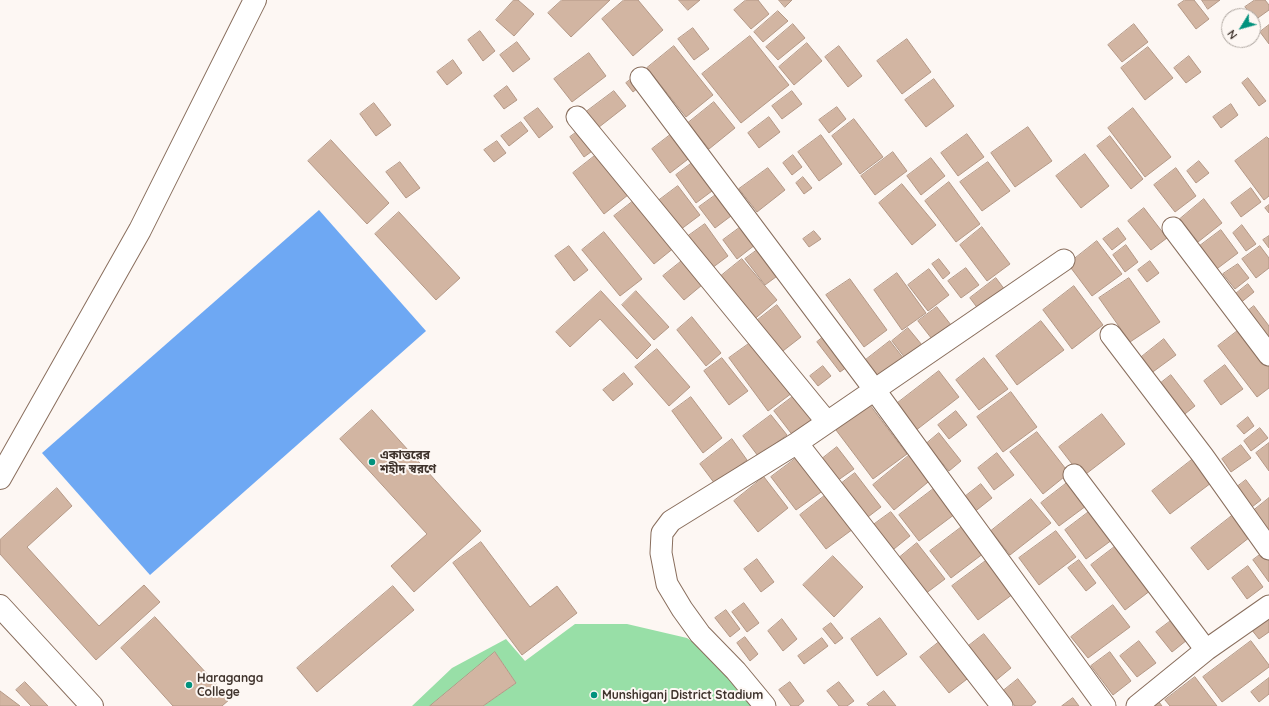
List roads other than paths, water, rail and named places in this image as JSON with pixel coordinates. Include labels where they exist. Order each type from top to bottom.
[{"type":"main road","points":[[0,478],[140,230],[255,0]]},
{"type":"main road","points":[[0,606],[92,706]]},
{"type":"street","points":[[641,78],[874,389],[1105,706]]},
{"type":"street","points":[[577,116],[827,422]]},
{"type":"street","points":[[1173,228],[1269,355]]},
{"type":"street","points":[[765,706],[736,671],[700,634],[682,609],[667,584],[661,554],[662,533],[671,521],[797,443],[1064,260]]},
{"type":"street","points":[[1111,335],[1203,456],[1269,549]]},
{"type":"street","points":[[797,443],[1002,706]]},
{"type":"street","points":[[1074,475],[1206,650]]},
{"type":"street","points":[[1137,706],[1206,650],[1269,606]]},
{"type":"water","points":[[319,210],[426,331],[150,575],[42,453]]},
{"type":"place","name":"একাত্তরের শহীদ স্বরণে","points":[[372,462]]},
{"type":"place","name":"Haraganga College","points":[[189,685]]},
{"type":"place","name":"Munshiganj District Stadium","points":[[594,695]]}]
